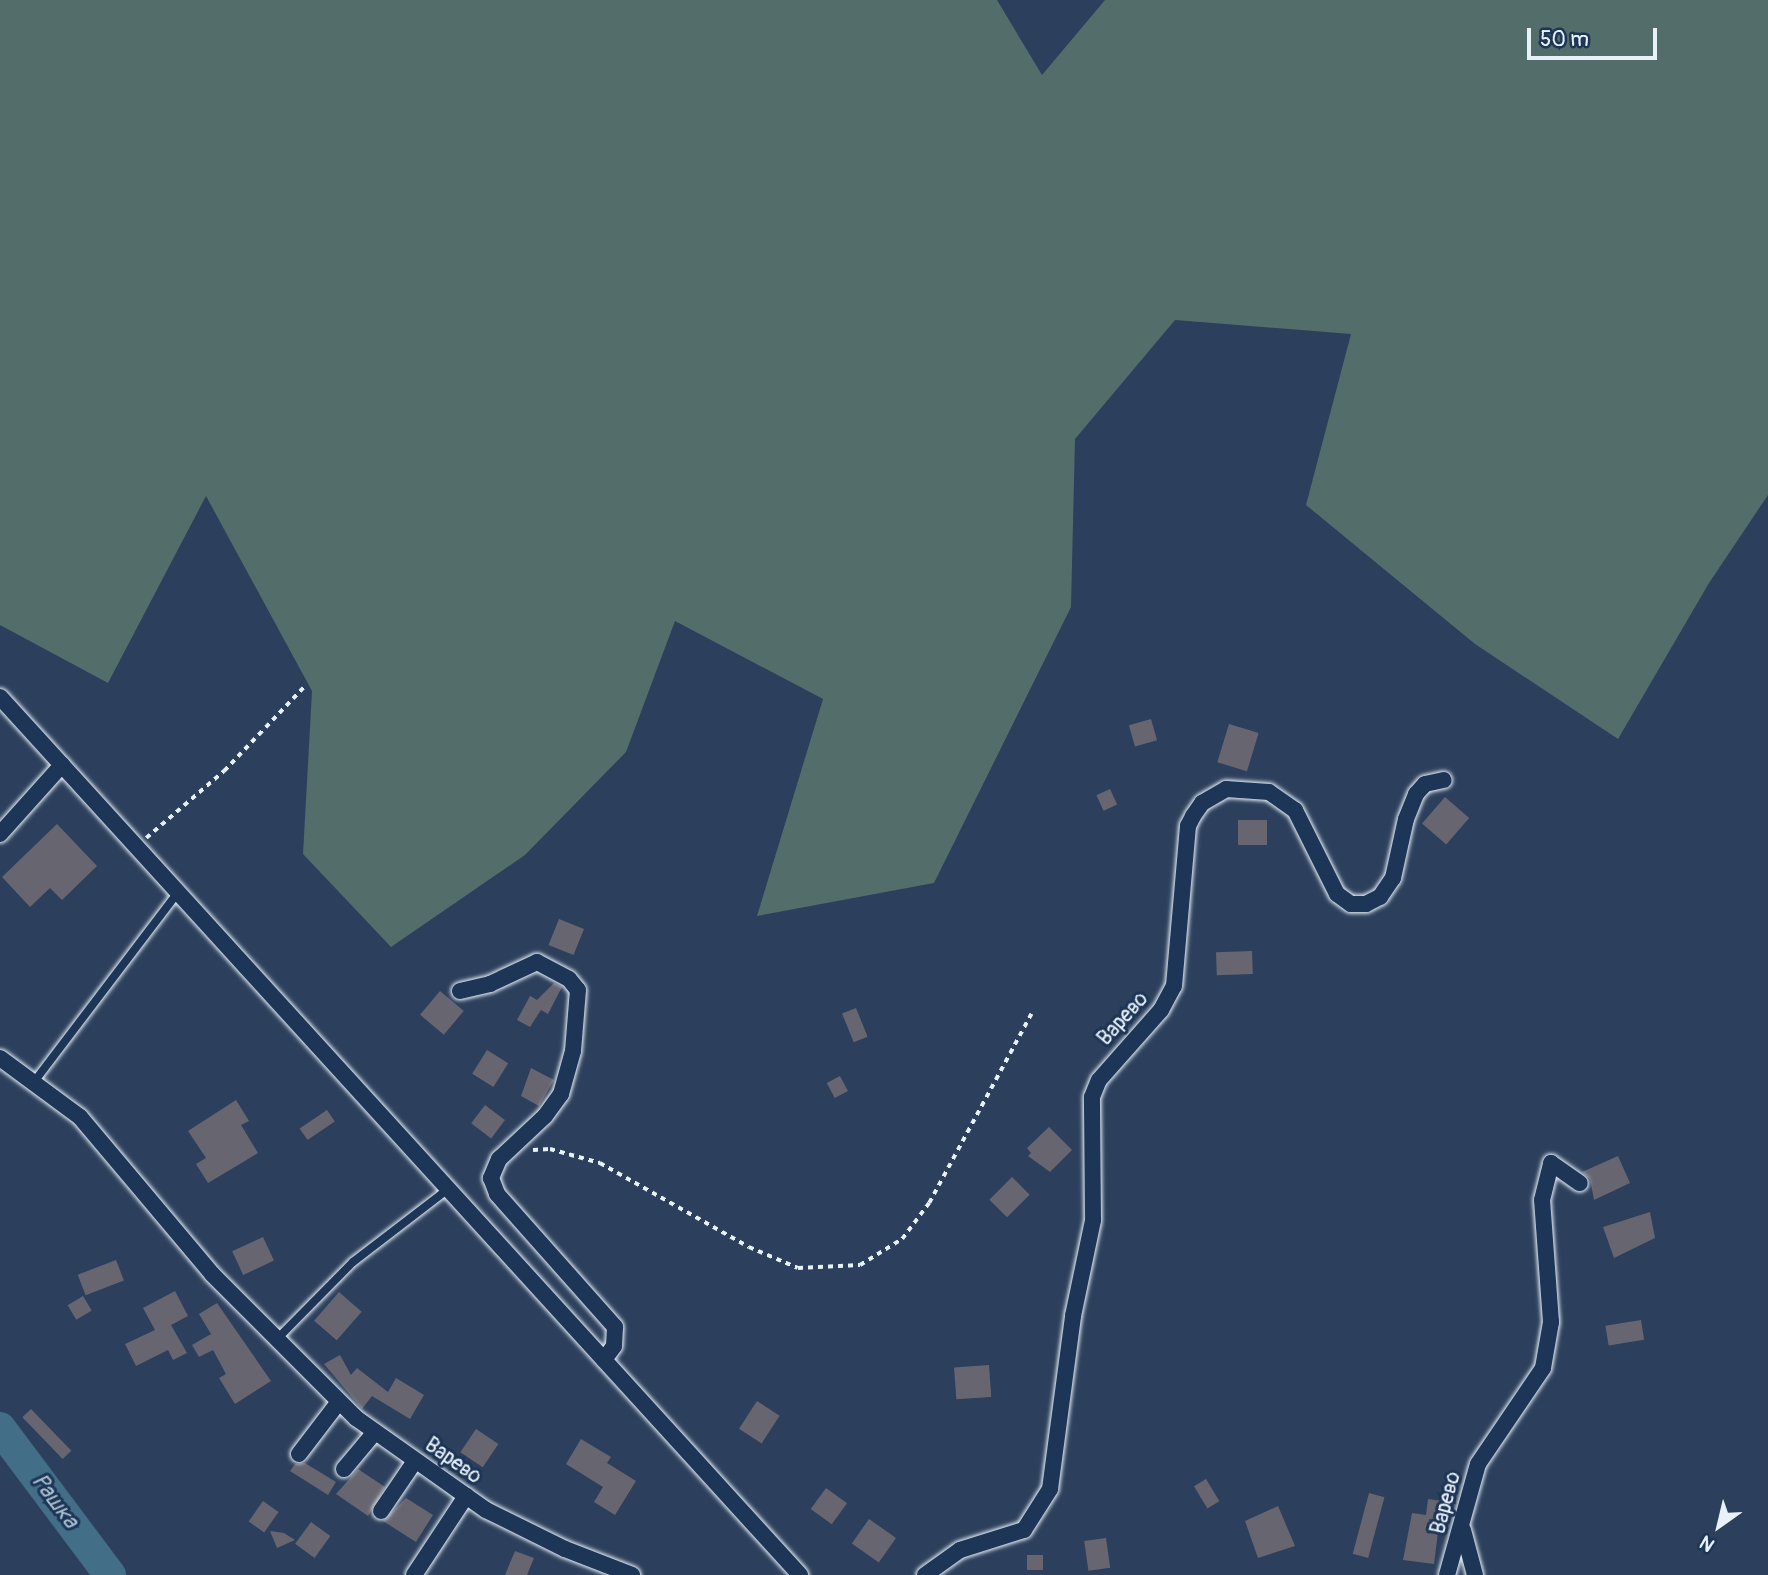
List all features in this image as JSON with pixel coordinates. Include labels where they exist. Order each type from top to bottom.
[{"type":"street","points":[[0,697],[800,1575]]},
{"type":"street","points":[[0,834],[62,765]]},
{"type":"street","name":"Варево","points":[[925,1575],[960,1550],[1024,1530],[1038,1514],[1050,1489],[1073,1315],[1093,1220],[1092,1097],[1099,1080],[1161,1010],[1174,986],[1188,826],[1193,816],[1202,803],[1226,789],[1269,792],[1295,810],[1337,894],[1351,904],[1366,904],[1380,897],[1393,878],[1406,819],[1416,794],[1425,784],[1444,780]]},
{"type":"street","points":[[460,991],[490,984],[537,962],[569,979],[578,990],[573,1051],[561,1094],[545,1116],[492,1171],[494,1189],[615,1327],[614,1346],[604,1360]]},
{"type":"street","name":"Варево","points":[[0,1058],[80,1117],[212,1274],[275,1342],[338,1403],[415,1461],[520,1528],[632,1575]]},
{"type":"street","name":"Варево","points":[[1447,1575],[1462,1528],[1469,1486],[1478,1464],[1543,1368],[1551,1322],[1542,1200],[1551,1163],[1580,1183]]},
{"type":"street","points":[[299,1454],[338,1403]]},
{"type":"street","points":[[344,1469],[375,1432]]},
{"type":"street","points":[[381,1511],[415,1461]]},
{"type":"street","points":[[414,1575],[466,1496]]},
{"type":"street","points":[[1462,1528],[1475,1575]]},
{"type":"lane","points":[[34,1082],[178,891]]},
{"type":"lane","points":[[275,1342],[353,1262],[448,1189]]},
{"type":"path","points":[[137,846],[224,771],[304,687]]},
{"type":"path","points":[[507,1153],[550,1149],[600,1163],[749,1247],[798,1268],[860,1265],[902,1239],[929,1203],[1031,1014]]},
{"type":"green space","points":[[0,0],[997,0],[1042,75],[1105,0],[1768,0],[1768,495],[1709,583],[1618,739],[1475,644],[1306,505],[1351,334],[1175,320],[1075,439],[1071,607],[934,883],[757,916],[823,699],[675,621],[626,752],[525,855],[391,947],[303,854],[312,691],[206,496],[108,683],[0,625]]},
{"type":"building","points":[[1151,719],[1157,740],[1135,746],[1129,725]]},
{"type":"building","points":[[1229,724],[1259,733],[1247,771],[1217,762]]},
{"type":"building","points":[[1110,789],[1117,804],[1104,811],[1096,795]]},
{"type":"building","points":[[1445,797],[1469,818],[1446,844],[1422,823]]},
{"type":"building","points":[[1238,820],[1267,820],[1267,845],[1238,845]]},
{"type":"building","points":[[57,824],[97,866],[62,900],[50,888],[30,907],[2,877]]},
{"type":"building","points":[[559,919],[584,929],[574,955],[549,945]]},
{"type":"building","points":[[1252,951],[1253,974],[1217,975],[1216,952]]},
{"type":"building","points":[[554,983],[562,987],[548,1014],[541,1010],[530,1027],[517,1020],[530,996],[537,1000]]},
{"type":"building","points":[[440,991],[464,1011],[444,1035],[420,1015]]},
{"type":"building","points":[[856,1008],[868,1037],[854,1042],[842,1014]]},
{"type":"building","points":[[487,1050],[508,1063],[493,1087],[472,1074]]},
{"type":"building","points":[[531,1068],[554,1080],[539,1106],[521,1096]]},
{"type":"building","points":[[840,1076],[848,1091],[835,1098],[827,1083]]},
{"type":"building","points":[[236,1100],[249,1121],[241,1125],[258,1153],[208,1183],[196,1164],[206,1158],[188,1131]]},
{"type":"building","points":[[485,1105],[505,1120],[491,1138],[471,1123]]},
{"type":"building","points":[[327,1110],[335,1122],[307,1140],[300,1128]]},
{"type":"building","points":[[1049,1127],[1072,1150],[1050,1172],[1028,1156],[1031,1153],[1027,1148]]},
{"type":"building","points":[[1618,1156],[1630,1183],[1594,1200],[1590,1179],[1582,1172]]},
{"type":"building","points":[[1012,1177],[1030,1195],[1007,1217],[989,1200]]},
{"type":"building","points":[[1650,1212],[1655,1238],[1614,1258],[1603,1227]]},
{"type":"building","points":[[263,1237],[274,1261],[243,1275],[232,1251]]},
{"type":"building","points":[[116,1260],[124,1281],[86,1295],[78,1275]]},
{"type":"building","points":[[175,1291],[188,1316],[171,1325],[187,1353],[173,1360],[168,1350],[136,1366],[125,1344],[155,1330],[143,1308]]},
{"type":"building","points":[[339,1292],[362,1312],[337,1340],[314,1321]]},
{"type":"building","points":[[83,1296],[92,1311],[76,1320],[68,1305]]},
{"type":"building","points":[[217,1303],[271,1381],[235,1404],[219,1378],[226,1374],[213,1350],[199,1357],[192,1345],[211,1334],[199,1314]]},
{"type":"building","points":[[1641,1320],[1644,1340],[1609,1345],[1605,1326]]},
{"type":"building","points":[[340,1355],[351,1375],[357,1368],[388,1392],[396,1378],[424,1395],[410,1419],[372,1396],[362,1409],[324,1364]]},
{"type":"building","points":[[989,1365],[991,1397],[956,1399],[954,1367]]},
{"type":"building","points":[[757,1401],[780,1416],[762,1443],[739,1429]]},
{"type":"building","points":[[31,1409],[71,1451],[63,1459],[22,1417]]},
{"type":"building","points":[[476,1429],[498,1444],[483,1467],[460,1452]]},
{"type":"building","points":[[581,1439],[611,1457],[607,1463],[636,1481],[615,1515],[594,1502],[603,1487],[566,1464]]},
{"type":"building","points":[[305,1463],[336,1482],[328,1495],[290,1471],[295,1464]]},
{"type":"building","points":[[358,1469],[385,1487],[368,1516],[336,1494]]},
{"type":"building","points":[[1206,1479],[1219,1501],[1207,1508],[1194,1486]]},
{"type":"building","points":[[826,1488],[847,1503],[832,1524],[811,1509]]},
{"type":"building","points":[[1369,1493],[1384,1497],[1368,1558],[1353,1554]]},
{"type":"building","points":[[406,1498],[433,1515],[416,1542],[383,1521]]},
{"type":"building","points":[[1428,1499],[1442,1501],[1434,1564],[1403,1560],[1412,1513],[1426,1515]]},
{"type":"building","points":[[263,1501],[279,1512],[264,1532],[249,1521]]},
{"type":"building","points":[[1278,1506],[1295,1546],[1258,1558],[1245,1521]]},
{"type":"building","points":[[869,1519],[896,1538],[879,1563],[852,1544]]},
{"type":"building","points":[[311,1522],[330,1536],[315,1558],[295,1544]]},
{"type":"building","points":[[270,1531],[284,1533],[295,1540],[277,1548]]},
{"type":"building","points":[[1106,1538],[1110,1568],[1088,1571],[1084,1541]]},
{"type":"building","points":[[515,1551],[534,1558],[527,1575],[505,1575]]},
{"type":"building","points":[[1027,1555],[1043,1555],[1043,1570],[1027,1570]]},
{"type":"waterway","name":"Рашка","points":[[0,1428],[110,1575]]}]
